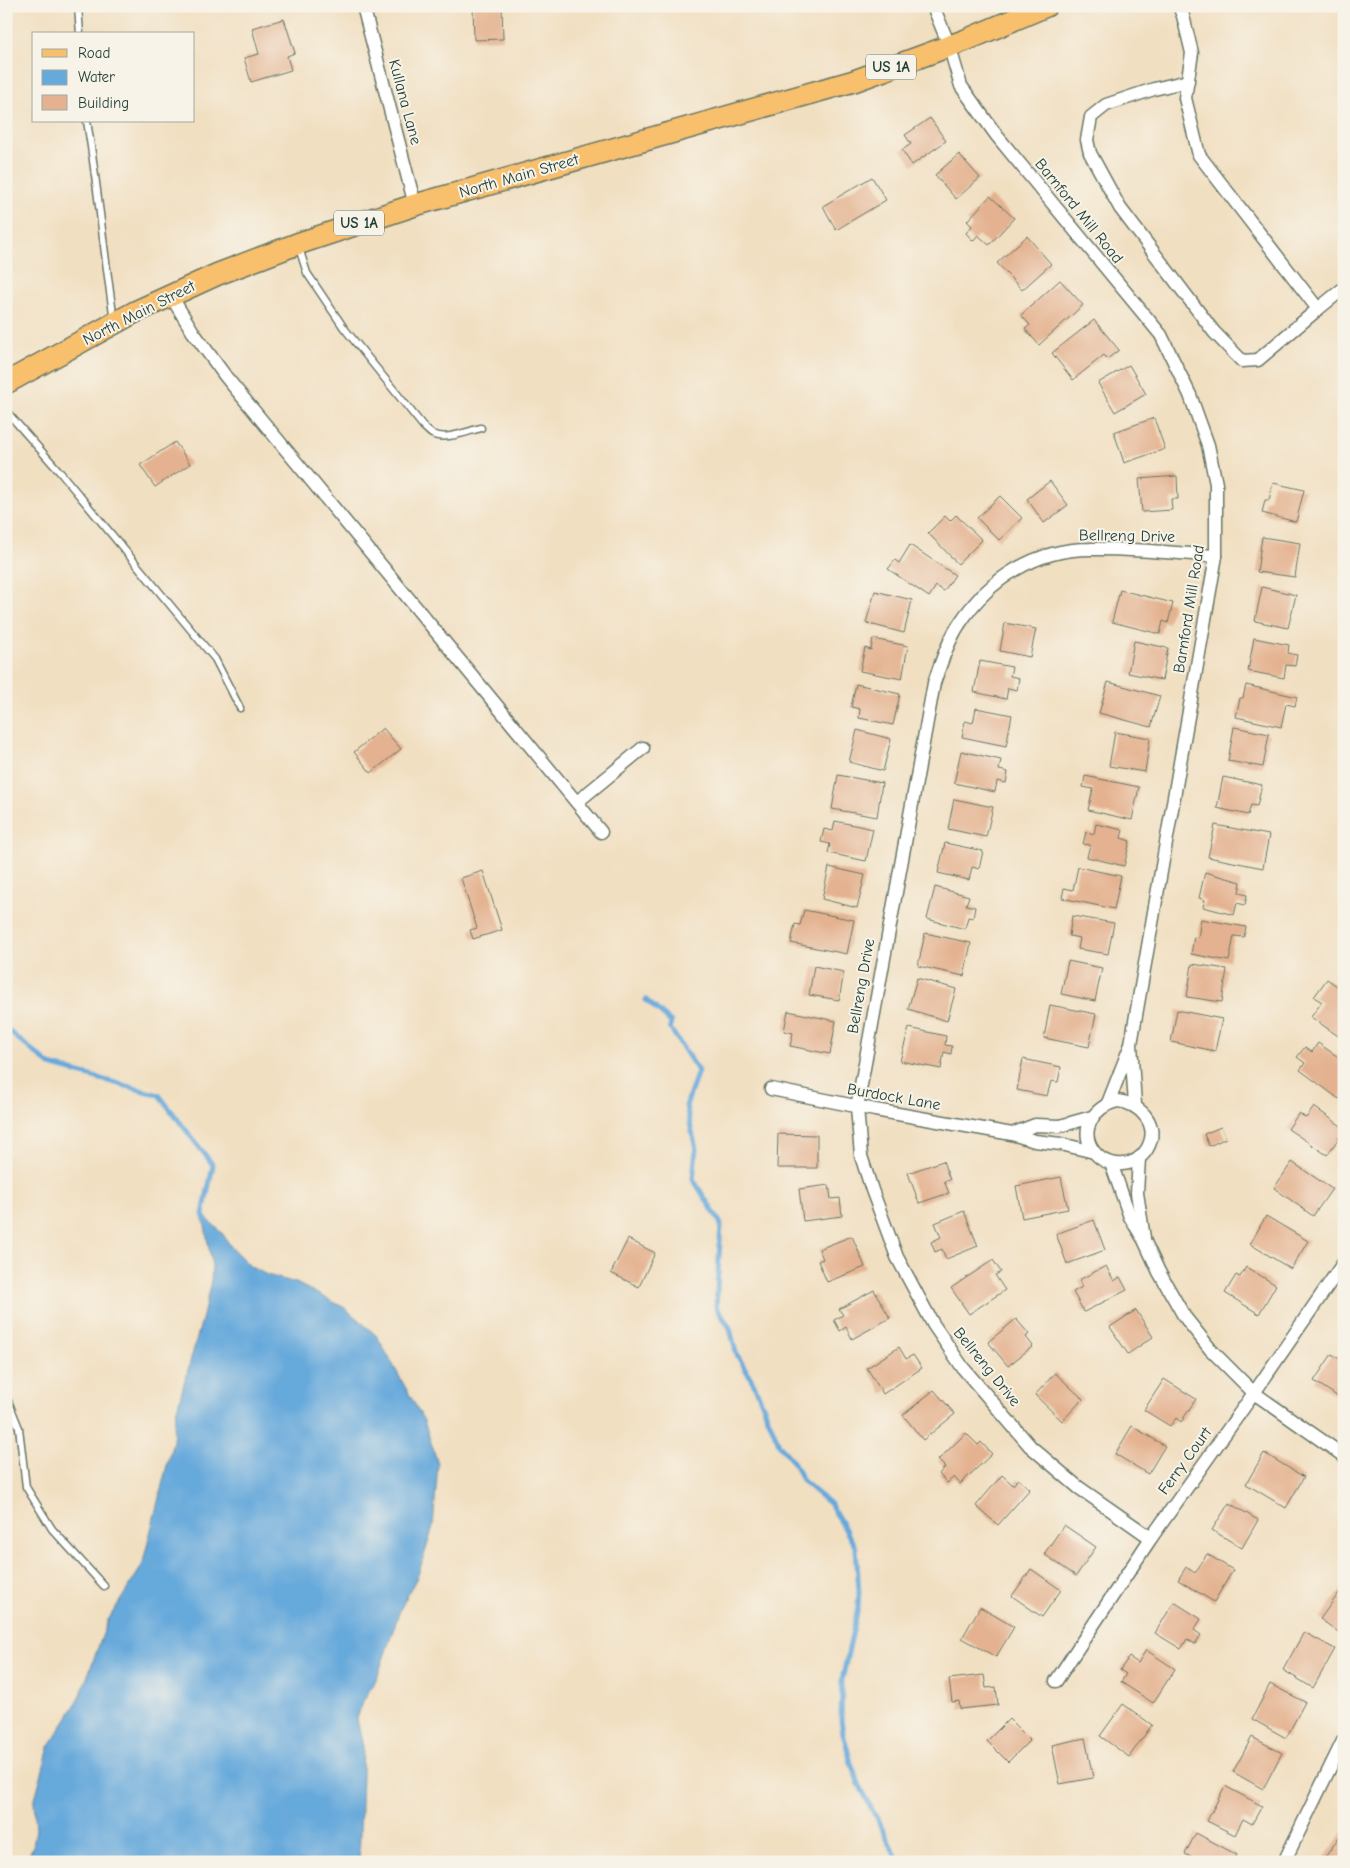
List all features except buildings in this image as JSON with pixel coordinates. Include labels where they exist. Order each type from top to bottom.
[{"type":"main road","name":"North Main Street","points":[[6,383],[114,324],[170,296],[218,274],[297,244],[415,205],[759,106],[854,81],[966,40],[1046,6]]},
{"type":"street","name":"Kullana Lane","points":[[363,6],[415,205]]},
{"type":"street","name":"Barnford Mill Road","points":[[933,6],[961,86],[997,136],[1160,335],[1190,395],[1208,445],[1216,484],[1216,556],[1131,1044],[1108,1103],[1100,1108],[1092,1117]]},
{"type":"street","points":[[1179,6],[1192,53],[1186,98],[1199,155],[1318,309]]},
{"type":"street","points":[[1188,81],[1154,89],[1106,105],[1091,117],[1087,140],[1090,153],[1120,208],[1214,332],[1242,361],[1258,360],[1344,288]]},
{"type":"street","points":[[170,296],[193,332],[226,377],[601,832]]},
{"type":"street","name":"Bellreng Drive","points":[[1150,1538],[1078,1487],[1030,1446],[963,1368],[933,1324],[897,1256],[860,1156],[856,1107],[934,683],[945,652],[959,624],[980,597],[1006,574],[1030,561],[1060,552],[1089,549],[1216,556]]},
{"type":"street","points":[[576,802],[643,748]]},
{"type":"street","name":"Barnford Mill Road","points":[[1131,1044],[1135,1105]]},
{"type":"street","name":"Burdock Lane","points":[[771,1089],[856,1107],[1012,1134],[1035,1141],[1061,1144],[1094,1152]]},
{"type":"street","points":[[1092,1117],[1088,1129],[1089,1141],[1094,1152],[1104,1160],[1111,1162],[1132,1163],[1139,1158],[1147,1149],[1151,1137],[1150,1124],[1144,1113],[1135,1105],[1117,1101],[1108,1103]]},
{"type":"street","name":"Burdock Lane","points":[[1012,1134],[1035,1126],[1060,1126],[1092,1117]]},
{"type":"street","points":[[1139,1158],[1137,1193],[1142,1216],[1144,1240]]},
{"type":"street","points":[[1111,1162],[1130,1217],[1184,1316],[1211,1350],[1254,1393],[1344,1456]]},
{"type":"street","name":"Ferry Court","points":[[1056,1681],[1150,1538],[1254,1393],[1344,1262]]},
{"type":"street","points":[[1284,1862],[1339,1762],[1344,1739]]},
{"type":"lane","points":[[78,6],[80,32]]},
{"type":"lane","points":[[88,122],[114,324]]},
{"type":"lane","points":[[297,244],[307,273],[344,328],[431,434],[447,436],[481,428]]},
{"type":"lane","points":[[6,411],[215,659],[240,708]]},
{"type":"lane","points":[[6,1396],[19,1428],[26,1487],[52,1529],[104,1586]]},
{"type":"water","points":[[203,1214],[251,1267],[267,1275],[296,1283],[345,1308],[377,1336],[424,1421],[438,1464],[433,1527],[418,1575],[400,1610],[377,1678],[362,1703],[357,1719],[363,1747],[359,1862],[26,1862],[33,1846],[36,1830],[34,1802],[49,1747],[80,1697],[108,1620],[142,1566],[173,1441],[175,1416],[211,1281],[212,1266]]},
{"type":"waterway","points":[[646,1000],[671,1022],[670,1028],[698,1071],[686,1106],[696,1149],[693,1179],[721,1224],[716,1307],[730,1328],[736,1353],[754,1384],[779,1444],[794,1463],[802,1480],[831,1505],[856,1548],[859,1592],[858,1608],[842,1680],[841,1720],[851,1763],[859,1784],[899,1862]]},
{"type":"waterway","points":[[6,1029],[50,1065],[159,1095],[213,1165],[203,1214],[205,1220]]}]
